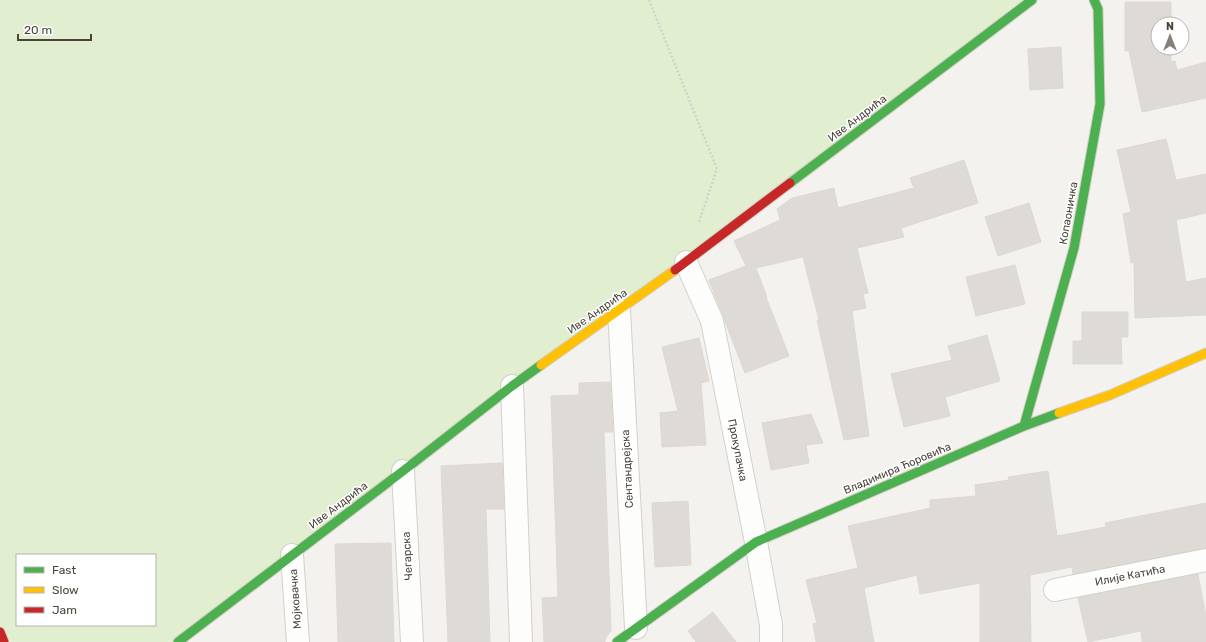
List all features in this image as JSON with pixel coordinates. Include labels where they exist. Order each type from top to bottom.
[{"type":"street","name":"Иве Андрића","points":[[178,642],[512,386],[686,262],[1032,0]]},
{"type":"street","name":"Копаоничка","points":[[1024,426],[1074,248],[1100,104],[1098,9],[1094,0]]},
{"type":"street","name":"Прокупачка","points":[[686,262],[712,321],[756,542],[771,625],[771,642]]},
{"type":"street","name":"Сентандрејска","points":[[618,310],[636,628]]},
{"type":"street","name":"Владимира Ћоровића","points":[[617,642],[756,542],[1024,426],[1110,395],[1206,353]]},
{"type":"street","points":[[512,386],[521,642]]},
{"type":"street","name":"Чегарска","points":[[403,471],[412,642]]},
{"type":"street","name":"Мојковачка","points":[[292,555],[298,642]]},
{"type":"street","name":"Илије Катића","points":[[1055,590],[1206,560]]},
{"type":"street","points":[[0,632],[4,642]]},
{"type":"path","points":[[649,0],[717,169],[698,226]]},
{"type":"green space","points":[[0,0],[1032,0],[178,642],[0,642]]},
{"type":"building","points":[[1125,2],[1171,2],[1171,16],[1150,16],[1150,56],[1171,56],[1171,62],[1175,61],[1177,70],[1206,62],[1206,98],[1142,112],[1129,51],[1125,51]]},
{"type":"building","points":[[1061,47],[1063,88],[1030,90],[1028,49]]},
{"type":"building","points":[[1166,139],[1176,180],[1206,174],[1206,213],[1176,220],[1186,282],[1206,278],[1206,315],[1135,318],[1134,262],[1131,263],[1123,214],[1131,212],[1117,150]]},
{"type":"building","points":[[964,160],[978,203],[901,228],[904,237],[857,248],[868,293],[863,294],[866,308],[852,311],[869,436],[844,440],[817,320],[819,320],[803,257],[756,268],[789,356],[745,373],[709,280],[746,266],[734,241],[780,220],[777,209],[792,198],[834,188],[838,208],[914,188],[910,178]]},
{"type":"building","points":[[1029,203],[1041,242],[998,256],[985,217]]},
{"type":"building","points":[[1015,265],[1025,304],[976,316],[966,277]]},
{"type":"building","points":[[1082,312],[1128,312],[1128,337],[1121,337],[1122,364],[1073,364],[1073,341],[1082,341]]},
{"type":"building","points":[[987,335],[1000,381],[945,397],[950,416],[904,427],[891,374],[952,360],[948,346]]},
{"type":"building","points":[[699,338],[709,381],[701,383],[706,445],[662,447],[660,413],[678,411],[662,347]]},
{"type":"building","points":[[610,382],[613,432],[604,432],[611,631],[606,637],[605,642],[544,642],[542,598],[558,597],[551,396],[579,395],[579,383]]},
{"type":"building","points":[[811,414],[823,443],[806,445],[809,463],[771,470],[762,423]]},
{"type":"building","points":[[502,463],[504,509],[486,509],[490,642],[448,642],[441,466]]},
{"type":"building","points":[[1048,471],[1057,536],[1106,527],[1105,523],[1206,503],[1206,548],[1073,574],[1072,567],[1030,575],[1031,642],[980,642],[980,583],[920,594],[917,575],[864,588],[874,642],[816,642],[813,624],[817,623],[806,580],[858,568],[848,526],[930,508],[930,500],[976,496],[975,485],[1009,480],[1008,477]]},
{"type":"building","points":[[688,501],[691,565],[655,567],[652,503]]},
{"type":"building","points":[[391,543],[394,642],[338,642],[335,544]]},
{"type":"building","points":[[1198,574],[1206,616],[1206,642],[1142,642],[1141,631],[1088,642],[1078,598]]},
{"type":"building","points":[[713,612],[736,642],[696,642],[688,631]]},
{"type":"traffic: fast","points":[[790,183],[1032,0]]},
{"type":"traffic: fast","points":[[1024,426],[1074,248],[1100,104],[1098,9],[1094,0]]},
{"type":"traffic: fast","points":[[178,642],[541,365]]},
{"type":"traffic: fast","points":[[617,642],[756,542],[1024,426],[1059,413]]},
{"type":"traffic: slow","points":[[541,365],[675,270]]},
{"type":"traffic: slow","points":[[1059,413],[1110,395],[1206,353]]},
{"type":"traffic: jam","points":[[675,270],[790,183]]},
{"type":"traffic: jam","points":[[0,632],[4,642]]}]
